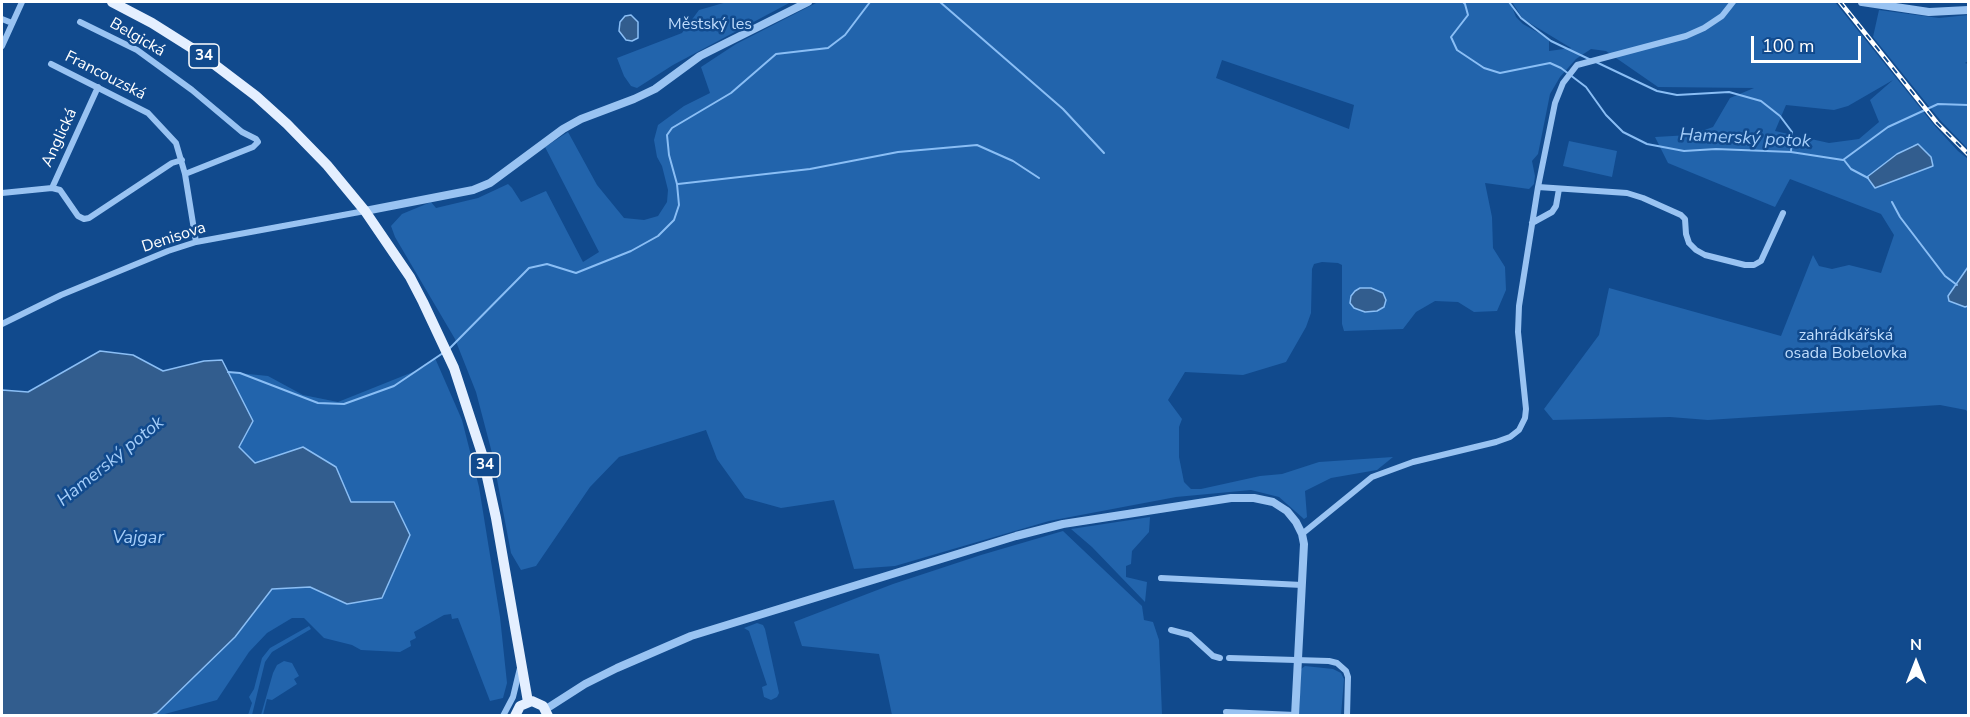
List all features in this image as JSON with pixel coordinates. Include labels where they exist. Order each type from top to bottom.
[{"type":"main road","name":"34","points":[[112,2],[177,38],[216,64],[256,96],[314,151],[365,210],[410,278],[439,333],[475,429],[491,491],[528,702]]},
{"type":"main road","points":[[515,716],[519,706],[528,702],[536,702],[547,712]]},
{"type":"street","points":[[2,46],[22,2]]},
{"type":"street","points":[[365,210],[473,190],[490,183],[540,143],[563,129],[581,119],[655,89],[700,56],[808,2]]},
{"type":"street","points":[[1302,534],[1372,477],[1413,462],[1496,442],[1510,437],[1519,430],[1525,418],[1526,409],[1518,320],[1538,187],[1555,103],[1563,83],[1577,65],[1686,36],[1704,28],[1722,16],[1733,2]]},
{"type":"street","points":[[1866,2],[1929,12],[1968,10]]},
{"type":"street","points":[[2,19],[12,23]]},
{"type":"street","name":"Belgická","points":[[80,22],[137,50],[258,142],[253,147],[185,174]]},
{"type":"street","name":"Francouzská","points":[[51,64],[148,113],[176,143],[185,174],[196,242]]},
{"type":"street","name":"Anglická","points":[[2,193],[52,188],[98,87]]},
{"type":"street","points":[[52,188],[60,190],[78,216],[84,219],[89,218],[172,163],[182,160]]},
{"type":"street","points":[[1538,187],[1627,193],[1643,198],[1681,215],[1685,219],[1689,243],[1696,250],[1705,255],[1745,265],[1754,265],[1761,261],[1784,213]]},
{"type":"street","points":[[1532,223],[1552,212],[1556,206],[1559,189]]},
{"type":"street","name":"Denisova","points":[[2,324],[62,295],[168,251],[196,242],[365,210]]},
{"type":"street","points":[[547,712],[585,684],[691,636],[1016,536],[1063,524],[1231,498],[1254,498],[1279,505],[1296,522],[1304,543],[1294,715],[1226,712]]},
{"type":"street","points":[[1161,579],[1302,585]]},
{"type":"street","points":[[1171,630],[1190,635],[1213,656],[1220,658]]},
{"type":"street","points":[[1229,658],[1329,661],[1342,666],[1348,677],[1347,716]]},
{"type":"street","points":[[503,716],[513,697],[521,664]]},
{"type":"green space","name":"Městský les","points":[[727,2],[791,2],[673,65],[637,88],[631,86],[617,58],[682,33],[699,10]]},
{"type":"green space","name":"zahrádkářská osada Bobelovka","points":[[818,2],[1510,2],[1516,17],[1523,24],[1549,39],[1549,51],[1571,48],[1523,19],[1512,2],[1835,2],[1934,125],[1968,159],[1968,267],[1948,297],[1965,307],[1968,306],[1968,413],[1966,410],[1940,405],[1708,420],[1670,417],[1553,420],[1544,409],[1599,335],[1609,288],[1781,336],[1813,255],[1819,266],[1832,269],[1849,265],[1881,273],[1894,235],[1881,214],[1790,179],[1775,207],[1668,163],[1655,137],[1690,135],[1713,127],[1730,98],[1754,88],[1658,87],[1606,51],[1591,49],[1576,59],[1560,77],[1550,94],[1538,154],[1532,161],[1534,184],[1529,189],[1485,183],[1492,217],[1493,248],[1505,267],[1506,290],[1497,311],[1474,312],[1458,302],[1435,301],[1416,312],[1403,329],[1344,331],[1342,265],[1322,262],[1314,264],[1312,269],[1311,313],[1306,327],[1286,362],[1243,375],[1185,372],[1168,400],[1182,419],[1179,427],[1179,457],[1184,482],[1191,489],[1282,474],[1319,462],[1393,457],[1377,470],[1331,478],[1305,491],[1307,517],[1304,519],[1279,497],[1251,490],[1176,497],[1049,521],[895,566],[854,569],[834,500],[781,508],[745,498],[717,459],[706,430],[619,457],[590,487],[536,566],[521,570],[511,553],[492,453],[476,392],[455,339],[395,237],[391,226],[402,214],[431,202],[436,208],[478,198],[508,184],[521,202],[546,191],[583,262],[599,252],[545,147],[568,132],[597,185],[624,218],[644,220],[658,216],[667,202],[668,190],[654,140],[658,125],[684,106],[710,93],[701,67],[736,44]],"holes":[[[1222,60],[1354,105],[1349,129],[1216,78]],[[1893,80],[1870,100],[1879,122],[1859,139],[1829,143],[1775,131],[1786,105],[1834,110],[1848,106]],[[1913,145],[1933,166],[1875,188],[1867,177]],[[1371,288],[1365,312],[1354,308],[1355,291]]]},
{"type":"green space","points":[[1879,10],[1939,18],[1968,15],[1968,61],[1965,63],[1968,64],[1968,149],[1940,120],[1873,37]]},
{"type":"green space","points":[[1569,141],[1617,151],[1612,177],[1563,166]]},
{"type":"green space","points":[[435,358],[462,420],[479,487],[500,617],[507,683],[503,698],[490,701],[458,618],[452,619],[451,614],[444,615],[414,632],[416,638],[410,641],[411,646],[400,652],[361,650],[352,645],[324,638],[304,618],[292,618],[267,633],[249,652],[217,700],[161,715],[157,713],[235,637],[272,589],[310,587],[347,603],[351,502],[336,467],[255,464],[238,447],[253,421],[228,372],[268,376],[303,395],[338,402],[413,372]]},
{"type":"green space","points":[[1150,517],[1149,532],[1132,551],[1131,564],[1126,566],[1126,577],[1147,582],[1145,602],[1092,547],[1071,529]]},
{"type":"green space","points":[[1063,531],[1142,606],[1144,620],[1153,622],[1159,640],[1162,715],[892,715],[879,654],[802,646],[794,622],[893,584]]},
{"type":"green space","points":[[757,623],[763,625],[765,629],[779,693],[771,700],[764,697],[762,687],[767,685],[749,631],[744,628]]},
{"type":"green space","points":[[309,626],[311,629],[272,652],[265,662],[252,715],[248,715],[252,703],[249,697],[254,689],[262,658],[270,648]]},
{"type":"green space","points":[[284,661],[292,663],[299,676],[294,679],[297,684],[272,700],[267,699],[263,715],[261,715],[273,673],[277,665]]},
{"type":"green space","points":[[1305,666],[1333,669],[1341,673],[1344,679],[1341,715],[1299,716],[1301,669]]},
{"type":"water","points":[[631,15],[638,22],[638,38],[632,41],[626,40],[619,31],[620,22],[625,16]]},
{"type":"water","points":[[1918,144],[1931,157],[1933,166],[1875,188],[1867,177],[1897,154]]},
{"type":"water","points":[[1968,267],[1968,306],[1965,307],[1949,301],[1948,296]]},
{"type":"water","points":[[1360,288],[1371,288],[1383,293],[1386,300],[1384,307],[1377,311],[1365,312],[1354,308],[1350,303],[1351,296]]},
{"type":"water","name":"Vajgar","points":[[100,351],[133,355],[163,371],[204,361],[222,360],[253,421],[239,447],[255,463],[303,447],[336,467],[351,502],[394,502],[410,535],[382,598],[347,604],[310,587],[272,589],[235,637],[157,713],[149,716],[2,715],[2,390],[28,392]]},
{"type":"waterway","name":"Hamerský potok","points":[[448,350],[529,268],[547,264],[576,273],[631,251],[658,236],[674,220],[679,205],[667,135],[672,128],[731,93],[776,54],[828,48],[845,35],[870,2]]},
{"type":"waterway","points":[[940,2],[1063,109],[1104,153]]},
{"type":"waterway","name":"Hamerský potok","points":[[1463,2],[1468,15],[1451,37],[1457,50],[1484,68],[1500,73],[1550,63],[1561,68],[1586,87],[1606,115],[1623,132],[1647,144],[1684,151],[1716,149],[1791,152],[1843,160],[1888,127],[1938,104],[1968,105]]},
{"type":"waterway","points":[[1509,2],[1521,18],[1551,41],[1591,60]]},
{"type":"waterway","points":[[1596,62],[1657,91],[1677,95],[1729,92],[1761,101],[1780,116],[1792,132],[1791,152]]},
{"type":"waterway","points":[[678,184],[810,169],[898,152],[977,145],[1013,161],[1039,178]]},
{"type":"waterway","points":[[1844,160],[1851,169],[1868,178]]},
{"type":"waterway","points":[[1892,202],[1900,217],[1945,276],[1957,285]]},
{"type":"waterway","name":"Hamerský potok","points":[[228,372],[240,373],[318,403],[344,404],[394,386],[443,353]]},
{"type":"railway","points":[[1840,2],[1937,123],[1968,154]]}]
